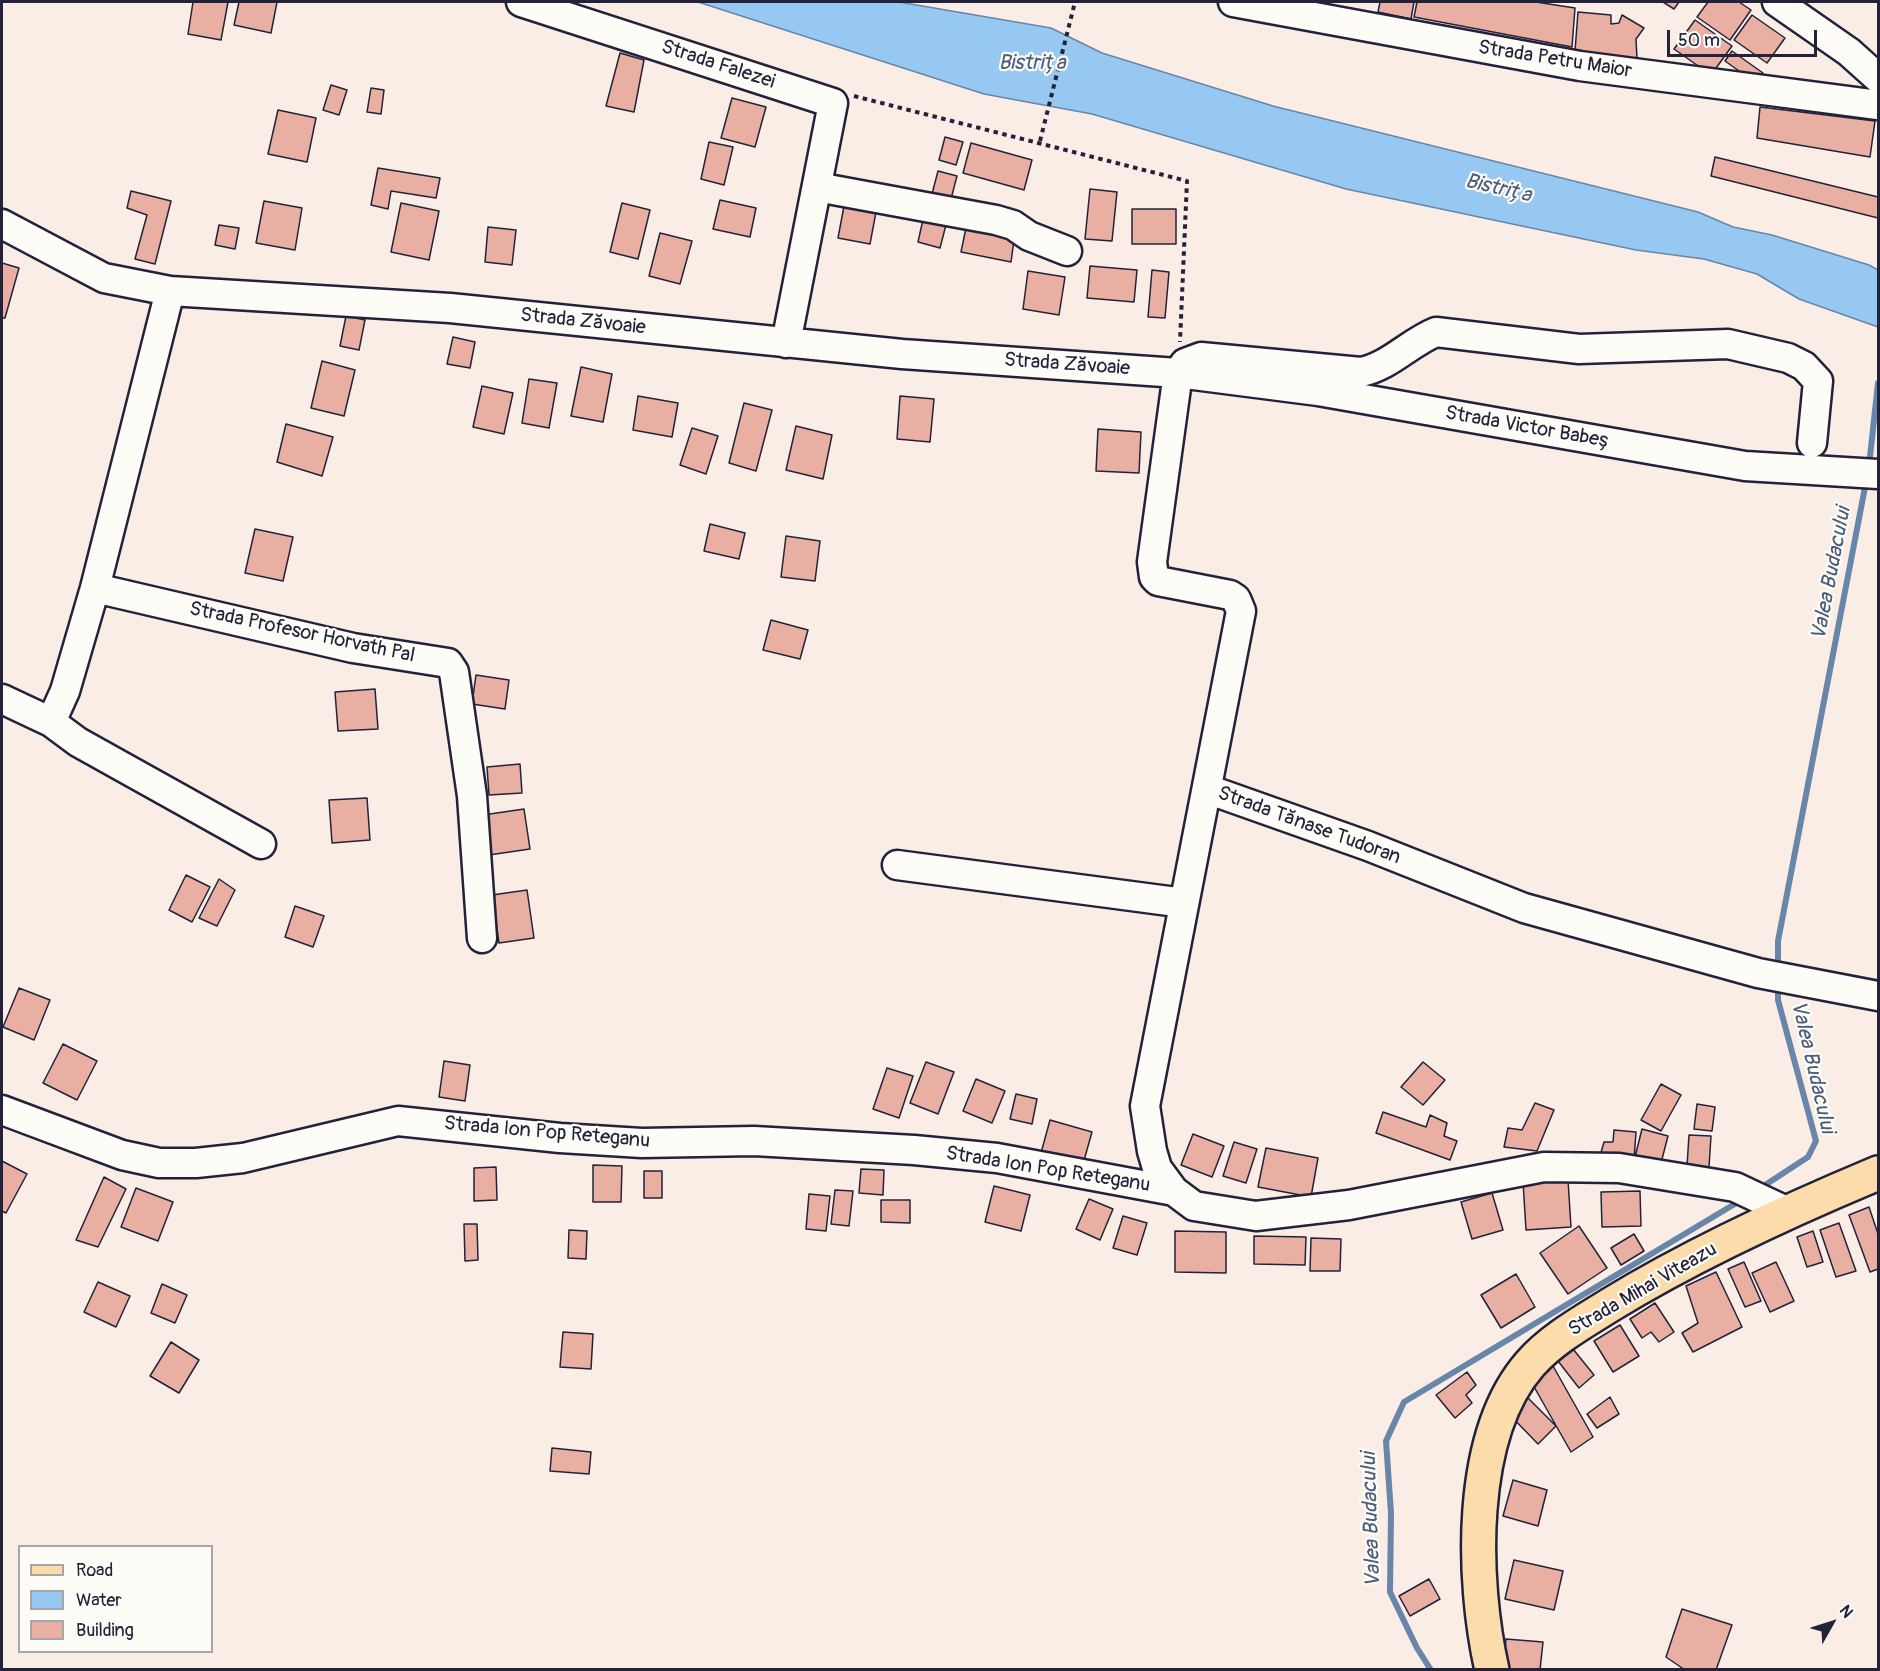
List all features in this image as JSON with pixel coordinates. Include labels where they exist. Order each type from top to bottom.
[{"type":"main road","name":"Strada Mihai Viteazu","points":[[1492,1670],[1483,1630],[1479,1553],[1485,1472],[1502,1409],[1530,1364],[1565,1333],[1776,1206],[1878,1173]]},
{"type":"street","name":"Strada Falezei","points":[[522,2],[833,103]]},
{"type":"street","name":"Strada Petru Maior","points":[[1233,2],[1349,13],[1580,66],[1878,105]]},
{"type":"street","points":[[1777,2],[1849,52],[1878,78]]},
{"type":"street","points":[[786,343],[833,103]]},
{"type":"street","points":[[817,187],[996,220],[1012,225],[1029,236],[1067,251]]},
{"type":"street","name":"Strada Zăvoaie","points":[[2,224],[104,278],[170,291],[450,308],[786,343],[1178,373]]},
{"type":"street","points":[[51,722],[66,691],[95,588],[170,291]]},
{"type":"street","points":[[1178,373],[1185,363],[1200,357],[1361,372],[1382,365],[1417,340],[1436,332],[1579,349],[1728,344],[1788,358],[1803,366],[1818,381],[1812,443]]},
{"type":"street","name":"Strada Victor Babeș","points":[[1178,373],[1318,391],[1745,466],[1867,473]]},
{"type":"street","name":"Strada Tănase Tudoran","points":[[1178,373],[1152,562],[1154,577],[1166,584],[1230,595],[1236,599],[1241,611],[1207,789],[1368,846],[1524,908],[1758,973],[1878,996]]},
{"type":"street","name":"Strada Profesor Horvath Pal","points":[[95,588],[353,648],[448,663],[454,672],[472,796],[482,938]]},
{"type":"street","points":[[2,699],[51,722],[78,742],[261,844]]},
{"type":"street","name":"Strada Ion Pop Reteganu","points":[[1207,789],[1145,1106],[1157,1168],[1174,1191],[1194,1206],[1256,1216],[1349,1205],[1544,1167],[1619,1168],[1735,1187],[1776,1206]]},
{"type":"street","points":[[897,865],[1184,903]]},
{"type":"street","name":"Strada Ion Pop Reteganu","points":[[2,1110],[122,1155],[159,1163],[196,1163],[243,1158],[398,1121],[560,1138],[642,1143],[754,1141],[914,1150],[997,1158],[1174,1191]]},
{"type":"path","points":[[1040,141],[1075,2]]},
{"type":"path","points":[[833,103],[857,96],[1040,141],[1187,181],[1178,373]]},
{"type":"water","name":"Bistrița","points":[[698,2],[899,2],[1051,28],[1102,53],[1273,106],[1698,212],[1733,227],[1772,235],[1869,265],[1878,270],[1878,327],[1799,299],[1757,274],[1704,259],[1636,250],[1346,189],[1092,114],[984,94]]},
{"type":"building","points":[[193,2],[228,2],[221,40],[188,34]]},
{"type":"building","points":[[239,2],[277,2],[271,33],[234,25]]},
{"type":"building","points":[[1380,2],[1414,2],[1411,19],[1378,12]]},
{"type":"building","points":[[1417,2],[1536,2],[1575,8],[1572,47],[1414,17]]},
{"type":"building","points":[[1663,2],[1679,2],[1674,9]]},
{"type":"building","points":[[1708,2],[1739,2],[1751,10],[1730,40],[1697,17]]},
{"type":"building","points":[[1578,12],[1611,15],[1611,24],[1619,23],[1622,15],[1644,28],[1636,39],[1637,59],[1575,51]]},
{"type":"building","points":[[1752,15],[1785,38],[1767,63],[1734,40]]},
{"type":"building","points":[[1695,20],[1732,46],[1711,75],[1674,49]]},
{"type":"building","points":[[1732,51],[1763,73],[1756,83],[1725,61]]},
{"type":"building","points":[[620,53],[644,60],[634,112],[606,106]]},
{"type":"building","points":[[331,85],[347,90],[339,115],[323,110]]},
{"type":"building","points":[[371,88],[384,90],[381,114],[367,112]]},
{"type":"building","points":[[732,98],[766,107],[755,147],[721,138]]},
{"type":"building","points":[[1760,107],[1875,121],[1870,157],[1757,138]]},
{"type":"building","points":[[278,110],[316,118],[307,162],[268,154]]},
{"type":"building","points":[[945,137],[963,142],[956,165],[939,160]]},
{"type":"building","points":[[709,142],[733,147],[724,185],[701,179]]},
{"type":"building","points":[[971,143],[1032,160],[1024,190],[963,173]]},
{"type":"building","points":[[1715,157],[1878,197],[1878,218],[1711,176]]},
{"type":"building","points":[[378,168],[440,178],[436,198],[391,191],[388,209],[371,205]]},
{"type":"building","points":[[938,171],[957,176],[951,199],[932,194]]},
{"type":"building","points":[[1090,189],[1117,192],[1112,241],[1085,239]]},
{"type":"building","points":[[131,191],[171,201],[155,264],[135,259],[147,215],[127,208]]},
{"type":"building","points":[[720,200],[756,208],[750,237],[713,229]]},
{"type":"building","points":[[264,201],[302,208],[295,250],[256,243]]},
{"type":"building","points":[[401,203],[439,211],[429,260],[391,252]]},
{"type":"building","points":[[622,203],[650,210],[638,259],[610,252]]},
{"type":"building","points":[[844,206],[876,212],[870,244],[838,238]]},
{"type":"building","points":[[1132,209],[1176,209],[1176,244],[1132,244]]},
{"type":"building","points":[[924,215],[947,221],[940,248],[918,242]]},
{"type":"building","points":[[967,223],[1015,233],[1011,262],[961,252]]},
{"type":"building","points":[[219,225],[239,228],[235,249],[215,245]]},
{"type":"building","points":[[488,227],[516,230],[512,265],[485,262]]},
{"type":"building","points":[[660,233],[692,241],[680,284],[649,276]]},
{"type":"building","points":[[2,263],[19,268],[5,318],[2,318]]},
{"type":"building","points":[[1090,266],[1137,270],[1134,302],[1087,298]]},
{"type":"building","points":[[1152,270],[1169,272],[1165,318],[1148,317]]},
{"type":"building","points":[[1028,271],[1065,277],[1059,315],[1023,309]]},
{"type":"building","points":[[346,316],[365,320],[359,350],[340,346]]},
{"type":"building","points":[[453,337],[475,342],[470,368],[447,364]]},
{"type":"building","points":[[322,361],[355,370],[344,416],[311,408]]},
{"type":"building","points":[[581,367],[612,374],[603,422],[571,416]]},
{"type":"building","points":[[529,379],[557,383],[549,428],[522,423]]},
{"type":"building","points":[[482,386],[513,393],[504,434],[473,427]]},
{"type":"building","points":[[638,396],[678,403],[672,437],[633,430]]},
{"type":"building","points":[[900,396],[934,399],[930,442],[897,439]]},
{"type":"building","points":[[744,403],[772,410],[756,471],[729,463]]},
{"type":"building","points":[[286,424],[333,437],[322,476],[277,462]]},
{"type":"building","points":[[796,426],[832,435],[823,479],[786,470]]},
{"type":"building","points":[[692,428],[718,436],[706,474],[680,465]]},
{"type":"building","points":[[1098,429],[1141,432],[1139,473],[1096,471]]},
{"type":"building","points":[[710,524],[745,533],[739,559],[704,551]]},
{"type":"building","points":[[255,529],[293,537],[283,581],[245,573]]},
{"type":"building","points":[[786,536],[820,541],[815,581],[781,577]]},
{"type":"building","points":[[771,620],[808,630],[800,659],[763,650]]},
{"type":"building","points":[[476,675],[509,680],[505,709],[472,704]]},
{"type":"building","points":[[375,689],[378,729],[338,731],[335,692]]},
{"type":"building","points":[[520,764],[522,793],[489,795],[487,767]]},
{"type":"building","points":[[367,798],[370,840],[332,843],[329,800]]},
{"type":"building","points":[[524,809],[530,849],[489,855],[483,815]]},
{"type":"building","points":[[186,875],[210,887],[192,922],[169,910]]},
{"type":"building","points":[[219,879],[235,890],[217,926],[199,918]]},
{"type":"building","points":[[527,890],[534,938],[499,943],[492,895]]},
{"type":"building","points":[[295,906],[324,916],[313,947],[285,937]]},
{"type":"building","points":[[19,988],[50,1000],[34,1040],[3,1027]]},
{"type":"building","points":[[63,1044],[97,1061],[77,1100],[43,1083]]},
{"type":"building","points":[[444,1061],[470,1065],[465,1101],[439,1097]]},
{"type":"building","points":[[926,1062],[954,1072],[938,1114],[910,1103]]},
{"type":"building","points":[[1423,1062],[1445,1080],[1423,1105],[1401,1087]]},
{"type":"building","points":[[887,1068],[913,1076],[899,1118],[873,1109]]},
{"type":"building","points":[[976,1079],[1005,1091],[992,1123],[963,1111]]},
{"type":"building","points":[[1661,1084],[1681,1095],[1661,1131],[1641,1120]]},
{"type":"building","points":[[1016,1094],[1037,1099],[1032,1124],[1010,1119]]},
{"type":"building","points":[[1535,1103],[1554,1110],[1537,1151],[1504,1147],[1508,1128],[1522,1130]]},
{"type":"building","points":[[1697,1104],[1715,1107],[1712,1131],[1694,1129]]},
{"type":"building","points":[[1383,1112],[1426,1127],[1430,1115],[1447,1123],[1444,1136],[1457,1141],[1450,1160],[1376,1133]]},
{"type":"building","points":[[1050,1120],[1092,1132],[1083,1164],[1041,1153]]},
{"type":"building","points":[[1642,1129],[1668,1136],[1661,1163],[1635,1157]]},
{"type":"building","points":[[1614,1130],[1636,1132],[1634,1160],[1600,1156],[1604,1142],[1613,1142]]},
{"type":"building","points":[[1193,1134],[1224,1146],[1212,1177],[1181,1165]]},
{"type":"building","points":[[1689,1135],[1711,1136],[1709,1167],[1687,1166]]},
{"type":"building","points":[[1234,1142],[1257,1149],[1246,1183],[1223,1176]]},
{"type":"building","points":[[1266,1148],[1318,1158],[1311,1197],[1258,1187]]},
{"type":"building","points":[[2,1161],[27,1174],[6,1213],[2,1211]]},
{"type":"building","points":[[593,1165],[622,1166],[621,1202],[593,1202]]},
{"type":"building","points":[[496,1167],[497,1200],[474,1201],[474,1168]]},
{"type":"building","points":[[861,1169],[884,1170],[883,1195],[859,1193]]},
{"type":"building","points":[[644,1171],[662,1171],[662,1198],[644,1198]]},
{"type":"building","points":[[104,1177],[126,1189],[98,1247],[76,1240]]},
{"type":"building","points":[[1568,1180],[1571,1227],[1526,1230],[1523,1182]]},
{"type":"building","points":[[994,1186],[1030,1195],[1021,1231],[985,1222]]},
{"type":"building","points":[[136,1188],[173,1202],[158,1241],[121,1227]]},
{"type":"building","points":[[835,1190],[853,1191],[849,1226],[831,1224]]},
{"type":"building","points":[[1640,1191],[1641,1226],[1602,1227],[1601,1192]]},
{"type":"building","points":[[1492,1193],[1503,1230],[1472,1239],[1461,1202]]},
{"type":"building","points":[[809,1194],[830,1196],[826,1231],[806,1229]]},
{"type":"building","points":[[1089,1199],[1113,1209],[1100,1240],[1076,1229]]},
{"type":"building","points":[[881,1200],[910,1200],[910,1223],[881,1222]]},
{"type":"building","points":[[1869,1207],[1878,1234],[1878,1269],[1870,1272],[1849,1215]]},
{"type":"building","points":[[1123,1216],[1147,1223],[1137,1255],[1113,1248]]},
{"type":"building","points":[[1839,1223],[1856,1271],[1836,1277],[1820,1230]]},
{"type":"building","points":[[464,1224],[477,1224],[478,1260],[465,1261]]},
{"type":"building","points":[[1579,1226],[1607,1268],[1568,1294],[1540,1253]]},
{"type":"building","points":[[569,1230],[587,1231],[586,1259],[568,1258]]},
{"type":"building","points":[[1175,1231],[1226,1232],[1226,1273],[1175,1272]]},
{"type":"building","points":[[1813,1231],[1823,1262],[1807,1267],[1797,1237]]},
{"type":"building","points":[[1634,1234],[1644,1251],[1621,1265],[1611,1248]]},
{"type":"building","points":[[1254,1236],[1306,1237],[1305,1265],[1254,1264]]},
{"type":"building","points":[[1311,1238],[1341,1239],[1340,1271],[1310,1271]]},
{"type":"building","points":[[1744,1262],[1761,1301],[1745,1307],[1728,1269]]},
{"type":"building","points":[[1776,1262],[1794,1301],[1770,1312],[1752,1273]]},
{"type":"building","points":[[1716,1272],[1742,1327],[1693,1352],[1682,1333],[1698,1323],[1686,1286]]},
{"type":"building","points":[[1516,1274],[1535,1307],[1501,1328],[1481,1295]]},
{"type":"building","points":[[98,1282],[130,1296],[116,1327],[84,1312]]},
{"type":"building","points":[[162,1284],[187,1295],[175,1323],[151,1313]]},
{"type":"building","points":[[1655,1303],[1674,1332],[1659,1342],[1651,1332],[1642,1338],[1630,1319]]},
{"type":"building","points":[[1620,1325],[1639,1356],[1613,1372],[1594,1341]]},
{"type":"building","points":[[563,1332],[593,1334],[591,1369],[560,1367]]},
{"type":"building","points":[[171,1342],[199,1360],[179,1393],[150,1376]]},
{"type":"building","points":[[1573,1349],[1594,1375],[1579,1388],[1558,1361]]},
{"type":"building","points":[[1553,1366],[1593,1437],[1571,1452],[1533,1385]]},
{"type":"building","points":[[1467,1372],[1476,1385],[1466,1395],[1472,1403],[1455,1418],[1436,1395]]},
{"type":"building","points":[[1522,1392],[1556,1426],[1538,1444],[1505,1410]]},
{"type":"building","points":[[1610,1397],[1619,1414],[1597,1428],[1587,1414]]},
{"type":"building","points":[[552,1448],[591,1452],[589,1474],[550,1471]]},
{"type":"building","points":[[1513,1480],[1547,1490],[1538,1526],[1503,1516]]},
{"type":"building","points":[[1514,1560],[1563,1571],[1554,1610],[1505,1599]]},
{"type":"building","points":[[1429,1579],[1440,1599],[1410,1616],[1399,1596]]},
{"type":"building","points":[[1682,1609],[1732,1625],[1716,1670],[1685,1670],[1666,1657]]},
{"type":"building","points":[[1506,1639],[1543,1642],[1540,1670],[1503,1670]]},
{"type":"waterway","name":"Valea Budacului","points":[[1869,466],[1878,383]]},
{"type":"waterway","name":"Valea Budacului","points":[[1778,970],[1778,941],[1866,482]]},
{"type":"waterway","name":"Valea Budacului","points":[[1759,1189],[1808,1157],[1816,1141],[1778,1000],[1778,984]]},
{"type":"waterway","name":"Valea Budacului","points":[[1431,1670],[1417,1648],[1390,1592],[1391,1513],[1386,1441],[1404,1402],[1743,1199]]}]
